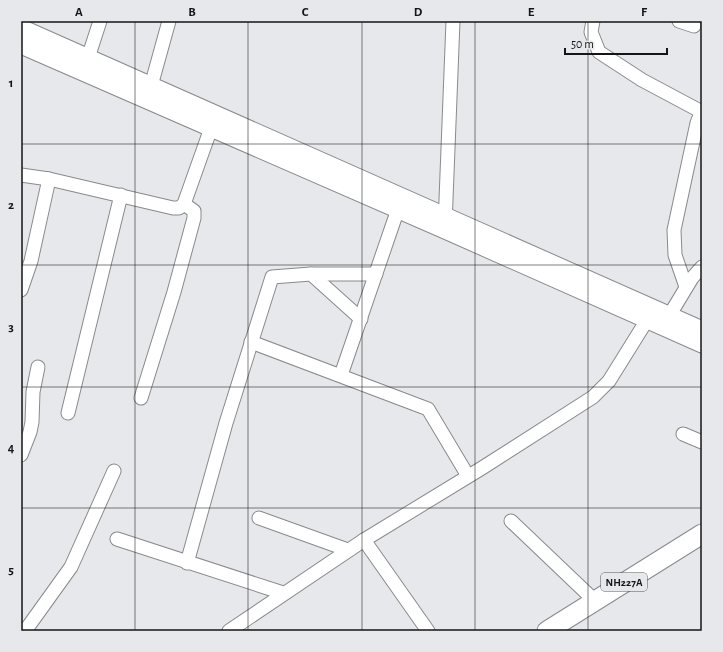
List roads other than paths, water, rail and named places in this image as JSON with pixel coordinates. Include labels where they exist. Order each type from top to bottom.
[{"type":"highway","name":"NH227A","points":[[547,631],[700,538]]},
{"type":"main road","points":[[21,28],[151,86],[446,223],[647,320],[702,344]]},
{"type":"main road","points":[[21,45],[398,209],[446,223],[702,330]]},
{"type":"street","points":[[88,58],[100,21]]},
{"type":"street","points":[[151,86],[168,21]]},
{"type":"street","points":[[446,223],[453,21]]},
{"type":"street","points":[[593,21],[591,32],[599,52],[642,80],[702,112]]},
{"type":"street","points":[[679,21],[694,26]]},
{"type":"street","points":[[686,287],[675,255],[674,230],[696,129],[699,118],[702,116]]},
{"type":"street","points":[[21,175],[49,179],[173,208],[179,208],[184,204],[211,128]]},
{"type":"street","points":[[21,290],[30,261],[49,179]]},
{"type":"street","points":[[68,413],[121,195]]},
{"type":"street","points":[[141,398],[174,292],[194,218],[194,211],[184,204]]},
{"type":"street","points":[[341,376],[398,209]]},
{"type":"street","points":[[669,316],[692,278],[702,268]]},
{"type":"street","points":[[187,563],[226,423],[272,277],[311,274],[376,274]]},
{"type":"street","points":[[311,274],[361,319]]},
{"type":"street","points":[[229,631],[348,550],[593,397],[609,381],[647,320]]},
{"type":"street","points":[[251,342],[428,409],[468,476]]},
{"type":"street","points":[[21,455],[30,432],[32,422],[33,392],[38,367]]},
{"type":"street","points":[[683,434],[702,442]]},
{"type":"street","points":[[25,631],[71,567],[114,471]]},
{"type":"street","points":[[259,518],[348,550]]},
{"type":"street","points":[[511,521],[595,601]]},
{"type":"street","points":[[118,540],[283,594]]},
{"type":"street","points":[[364,540],[428,631]]}]
